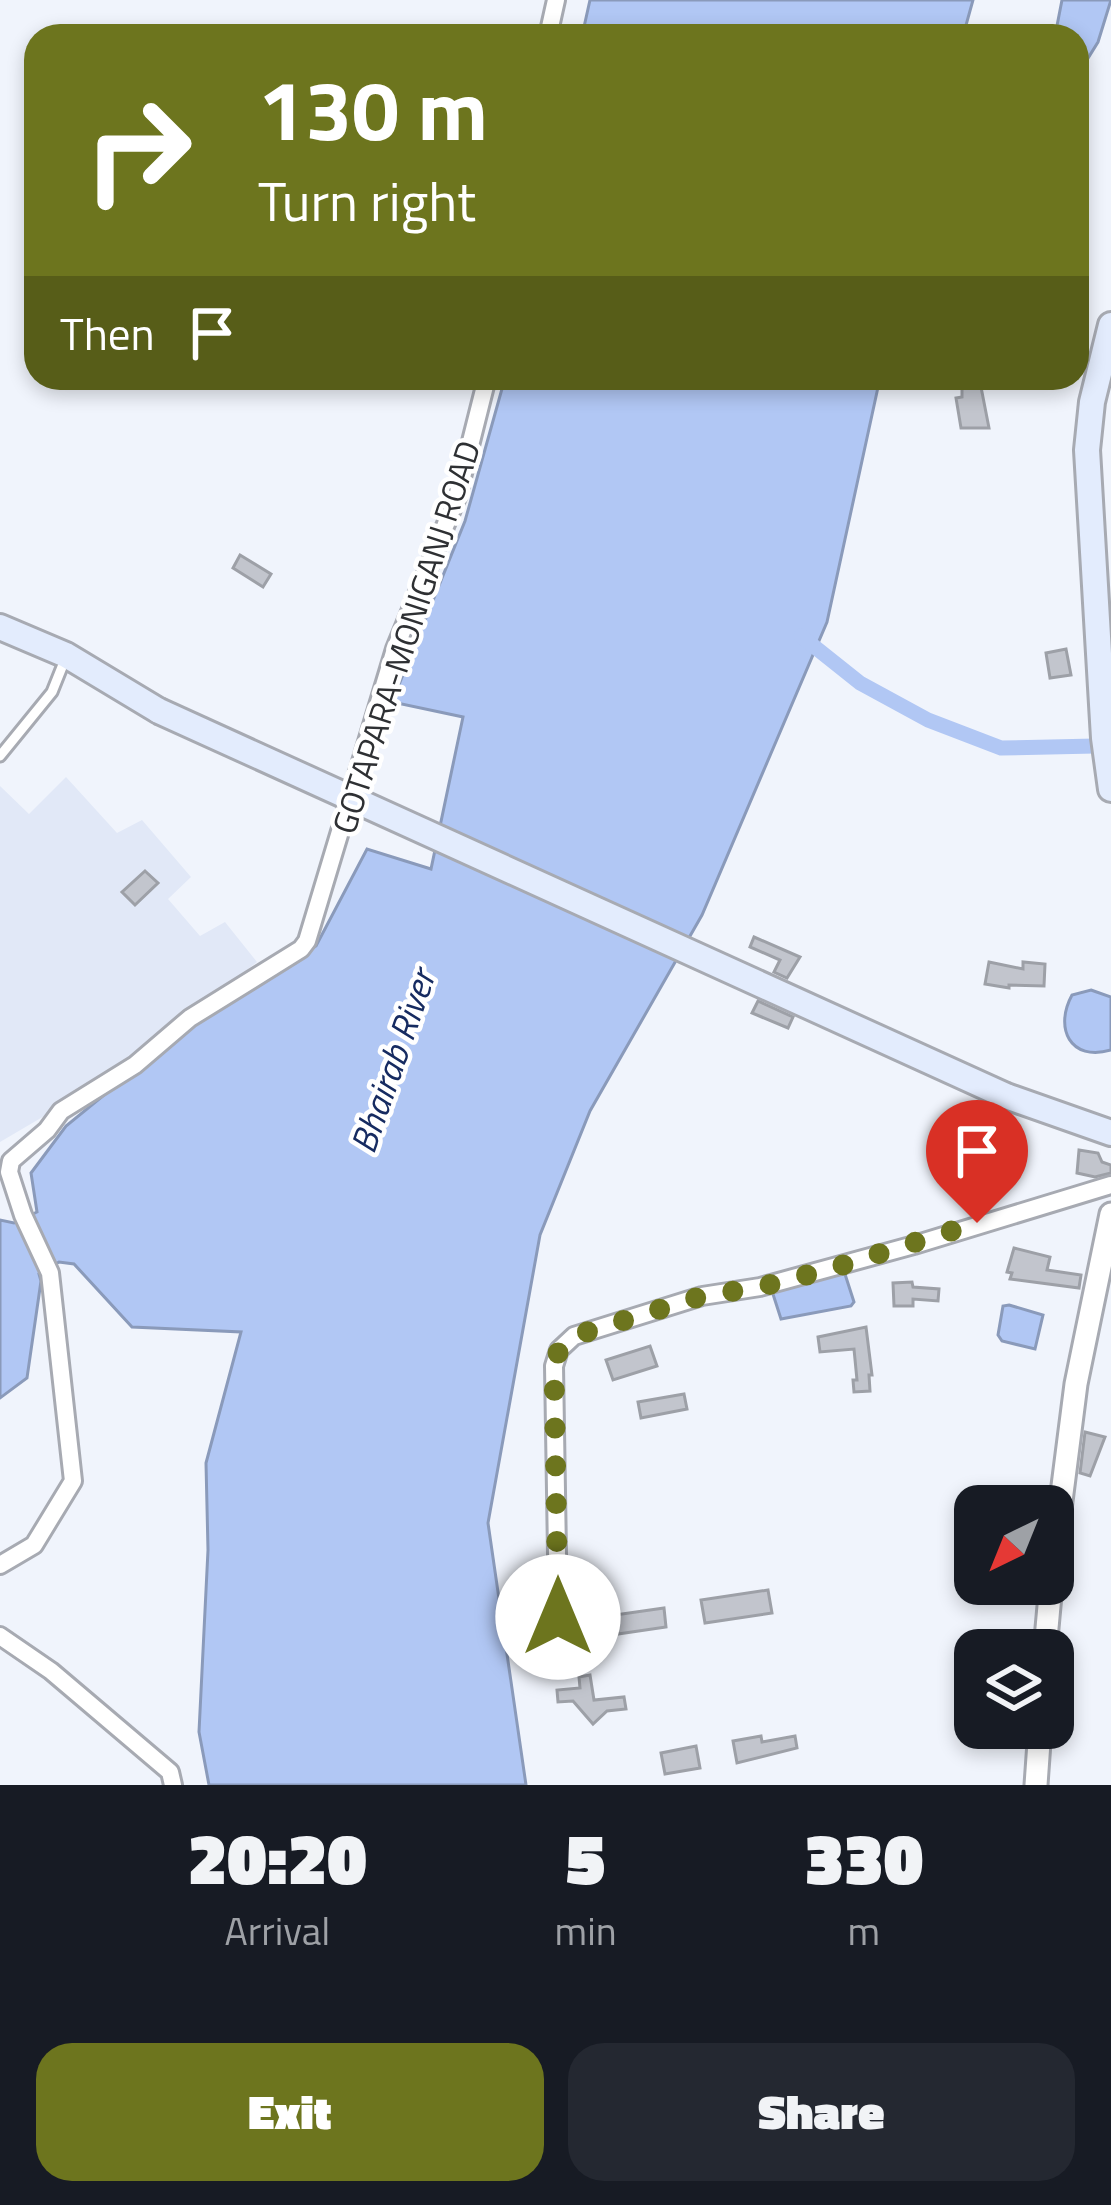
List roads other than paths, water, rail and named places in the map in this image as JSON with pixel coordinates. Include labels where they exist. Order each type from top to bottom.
[{"type":"main road","points":[[1111,325],[1092,403],[1087,450],[1104,591],[1104,737],[1111,789]]},
{"type":"main road","points":[[0,627],[66,656],[159,711],[1006,1096],[1111,1132]]},
{"type":"street","name":"GOTAPARA-MONIGANJ ROAD","points":[[0,1565],[34,1545],[73,1481],[50,1274],[23,1215],[9,1172],[11,1161],[61,1111],[134,1065],[190,1018],[307,941],[395,650],[457,496],[484,390]]},
{"type":"street","points":[[558,1617],[554,1366],[559,1350],[574,1336],[702,1296],[760,1287],[851,1263],[1111,1184]]},
{"type":"street","points":[[1063,1485],[1076,1384],[1111,1214]]},
{"type":"street","points":[[0,1636],[51,1671],[170,1772],[173,1785]]},
{"type":"street","points":[[1036,1785],[1039,1749]]},
{"type":"lane","points":[[0,757],[52,692],[66,656]]},
{"type":"water","points":[[590,0],[973,0],[966,24],[585,24]]},
{"type":"water","points":[[1062,0],[1111,0],[1089,57],[1089,24],[1057,24]]},
{"type":"water","name":"Bhairab River","points":[[502,390],[877,390],[827,622],[702,915],[590,1111],[540,1235],[488,1523],[526,1785],[209,1785],[199,1732],[208,1550],[206,1463],[241,1332],[132,1327],[74,1264],[59,1262],[39,1274],[27,1378],[0,1398],[0,1220],[14,1223],[37,1212],[31,1173],[66,1126],[218,1002],[316,946],[367,849],[431,869],[463,717],[392,702],[465,521]]},
{"type":"water","points":[[1091,990],[1111,997],[1111,1050],[1076,1047],[1066,1030],[1072,995]]},
{"type":"water","points":[[844,1271],[854,1302],[851,1306],[781,1319],[772,1291]]},
{"type":"water","points":[[1003,1306],[1043,1315],[1035,1349],[1002,1341],[998,1335]]},
{"type":"waterway","points":[[801,636],[860,683],[928,720],[1001,748],[1095,746]]}]
